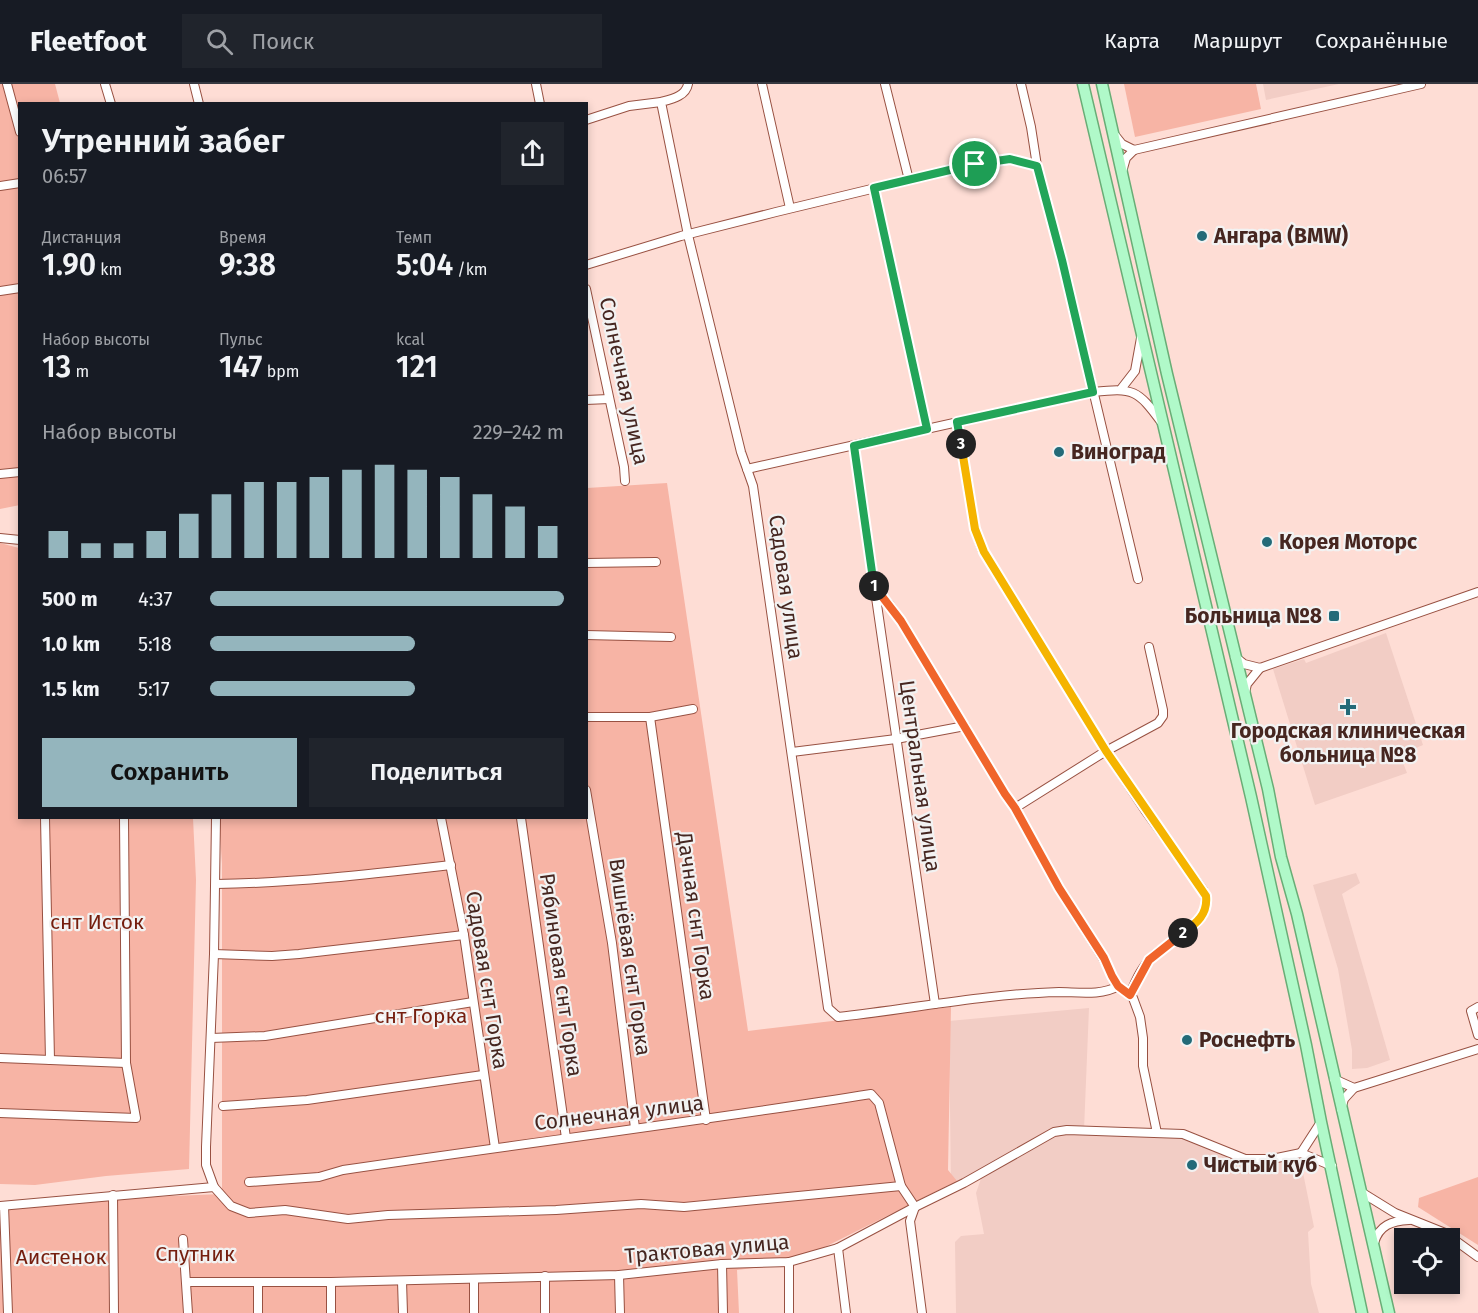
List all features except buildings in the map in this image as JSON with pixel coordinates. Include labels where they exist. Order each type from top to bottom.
[{"type":"main road","points":[[1083,84],[1251,797],[1362,1313]]},
{"type":"main road","points":[[1102,84],[1167,374],[1268,789],[1281,857],[1297,914],[1389,1313]]},
{"type":"street","points":[[7,84],[18,125]]},
{"type":"street","points":[[105,84],[110,102]]},
{"type":"street","points":[[194,84],[198,102]]},
{"type":"street","points":[[536,84],[540,102]]},
{"type":"street","points":[[588,119],[629,106],[661,102],[677,97],[685,92],[687,84]]},
{"type":"street","points":[[762,84],[790,208]]},
{"type":"street","points":[[885,84],[909,180]]},
{"type":"street","points":[[1021,84],[1037,166],[1061,253],[1138,579]]},
{"type":"street","points":[[1122,172],[1126,158],[1134,150],[1421,84]]},
{"type":"street","name":"Садовая улица","points":[[661,102],[688,235],[754,495],[825,998],[829,1010],[838,1017],[1002,996],[1105,991],[1118,986]]},
{"type":"street","points":[[1113,133],[1122,144],[1134,150]]},
{"type":"street","points":[[588,265],[688,235],[909,180],[1005,159],[1014,159],[1037,166]]},
{"type":"street","points":[[0,186],[18,183]]},
{"type":"street","points":[[874,188],[927,429]]},
{"type":"street","points":[[0,291],[18,288]]},
{"type":"street","name":"Солнечная улица","points":[[588,299],[625,481]]},
{"type":"street","points":[[1121,389],[1136,371],[1141,336]]},
{"type":"street","points":[[747,469],[1093,392],[1131,390],[1162,423]]},
{"type":"street","points":[[588,400],[609,399]]},
{"type":"street","points":[[957,422],[975,529],[984,552],[1106,751],[1203,890],[1206,899],[1205,910],[1201,918],[1149,960],[1130,995]]},
{"type":"street","name":"Центральная улица","points":[[854,446],[936,1004]]},
{"type":"street","points":[[0,472],[18,472]]},
{"type":"street","points":[[0,538],[18,540]]},
{"type":"street","points":[[588,563],[656,562]]},
{"type":"street","points":[[874,588],[889,603],[901,621],[1015,808],[1059,888],[1104,958],[1118,986],[1135,1002],[1143,1038],[1143,1066],[1157,1133]]},
{"type":"street","points":[[1245,695],[1247,684],[1260,668],[1478,592]]},
{"type":"street","points":[[588,635],[671,637]]},
{"type":"street","points":[[1015,808],[1106,751],[1158,723],[1163,716],[1163,710],[1149,647]]},
{"type":"street","points":[[1235,657],[1244,664],[1260,668]]},
{"type":"street","points":[[588,717],[650,717],[693,710]]},
{"type":"street","name":"Дачная снт Горка","points":[[650,717],[706,1120]]},
{"type":"street","points":[[792,752],[896,739],[965,726]]},
{"type":"street","name":"Вишнёвая снт Горка","points":[[588,802],[612,943],[635,1128]]},
{"type":"street","points":[[45,819],[50,1060]]},
{"type":"street","points":[[0,1113],[136,1118],[126,1062],[124,819]]},
{"type":"street","points":[[216,819],[214,954],[206,1165],[214,1187],[231,1206],[249,1213],[285,1210],[348,1219],[400,1214],[556,1210],[641,1204],[684,1207],[901,1186]]},
{"type":"street","name":"Садовая снт Горка","points":[[441,819],[464,935],[495,1148]]},
{"type":"street","name":"Рябиновая снт Горка","points":[[521,819],[566,1138]]},
{"type":"street","points":[[216,884],[255,884],[341,878],[450,865]]},
{"type":"street","points":[[214,954],[272,956],[300,954],[464,935]]},
{"type":"street","points":[[211,1038],[265,1036],[473,1002]]},
{"type":"street","points":[[1478,1007],[1471,1011],[1478,1035]]},
{"type":"street","points":[[1341,1109],[1344,1099],[1354,1088],[1478,1049]]},
{"type":"street","points":[[0,1058],[126,1062]]},
{"type":"street","points":[[223,1106],[306,1100],[483,1075]]},
{"type":"street","points":[[1334,1079],[1354,1088]]},
{"type":"street","name":"Солнечная улица","points":[[249,1182],[319,1177],[343,1170],[706,1120],[871,1094],[879,1103],[901,1186],[915,1207]]},
{"type":"street","points":[[1321,1122],[1301,1153],[1332,1166]]},
{"type":"street","name":"Трактовая улица","points":[[188,1282],[402,1281],[619,1275],[722,1264],[789,1262],[838,1248],[964,1183],[1054,1132],[1066,1130],[1183,1134],[1245,1159],[1272,1159],[1301,1153]]},
{"type":"street","points":[[8,1313],[2,1206],[214,1187]]},
{"type":"street","points":[[1361,1192],[1377,1204],[1445,1233],[1478,1257]]},
{"type":"street","points":[[113,1195],[114,1313]]},
{"type":"street","points":[[915,1207],[910,1221],[922,1313]]},
{"type":"street","points":[[1373,1246],[1376,1234],[1382,1228],[1392,1222],[1410,1220]]},
{"type":"street","points":[[183,1239],[188,1282],[188,1313]]},
{"type":"street","points":[[838,1248],[846,1313]]},
{"type":"street","points":[[789,1262],[789,1313]]},
{"type":"street","points":[[722,1264],[723,1313]]},
{"type":"street","points":[[619,1275],[620,1313]]},
{"type":"street","points":[[545,1276],[545,1313]]},
{"type":"street","points":[[474,1279],[474,1313]]},
{"type":"street","points":[[402,1281],[403,1313]]},
{"type":"street","points":[[258,1282],[258,1313]]},
{"type":"street","points":[[331,1282],[331,1313]]},
{"type":"shaded area","points":[[1263,84],[1339,84],[1266,100]]},
{"type":"shaded area","name":"Городская клиническая больница №8","points":[[1386,633],[1423,745],[1400,755],[1407,773],[1315,805],[1273,669],[1304,659],[1306,663]]},
{"type":"shaded area","points":[[1356,873],[1360,883],[1342,894],[1390,1060],[1367,1068],[1352,1069],[1352,1050],[1338,969],[1313,885]]},
{"type":"shaded area","points":[[1089,1008],[1084,1130],[1183,1134],[1245,1159],[1299,1153],[1314,1227],[1308,1232],[1311,1284],[1319,1313],[956,1313],[955,1242],[961,1236],[984,1234],[976,1193],[983,1173],[951,1190],[949,1021]]},
{"type":"green space","points":[[0,84],[55,84],[60,102],[18,102],[18,505],[0,509]]},
{"type":"green space","points":[[1124,84],[1256,84],[1261,109],[1135,137]]},
{"type":"green space","name":"снт Горка","points":[[667,483],[748,1031],[951,1007],[948,1170],[957,1181],[793,1263],[737,1270],[739,1313],[0,1313],[0,1203],[222,1194],[222,864],[219,819],[588,819],[588,488]]},
{"type":"green space","name":"снт Исток","points":[[0,543],[18,548],[18,819],[193,819],[196,880],[189,1169],[35,1185],[0,1184]]},
{"type":"green space","points":[[1478,1177],[1478,1245],[1460,1234],[1460,1228],[1451,1228],[1418,1207],[1419,1198]]},
{"type":"place","name":"Ангара (BMW)","points":[[1202,236]]},
{"type":"place","name":"Виноград","points":[[1059,452]]},
{"type":"place","name":"Корея Моторс","points":[[1267,542]]},
{"type":"place","name":"Больница №8","points":[[1334,616]]},
{"type":"place","name":"Городская клиническая больница №8","points":[[1348,707]]},
{"type":"place","name":"Роснефть","points":[[1187,1040]]},
{"type":"place","name":"Чистый куб","points":[[1192,1165]]},
{"type":"route","points":[[1010,159],[1037,166],[1093,392],[957,422],[975,529],[992,567],[1106,751],[1206,896],[1206,907],[1201,918],[1149,960],[1142,969],[1130,995],[1118,986],[1104,958],[1059,888],[1015,808],[901,621],[889,603],[874,588],[854,446],[927,429],[874,188],[975,164],[1010,159]]},
{"type":"park label","name":"Спутник","points":[[195,1254]]},
{"type":"park label","name":"Аистенок","points":[[61,1257]]}]
